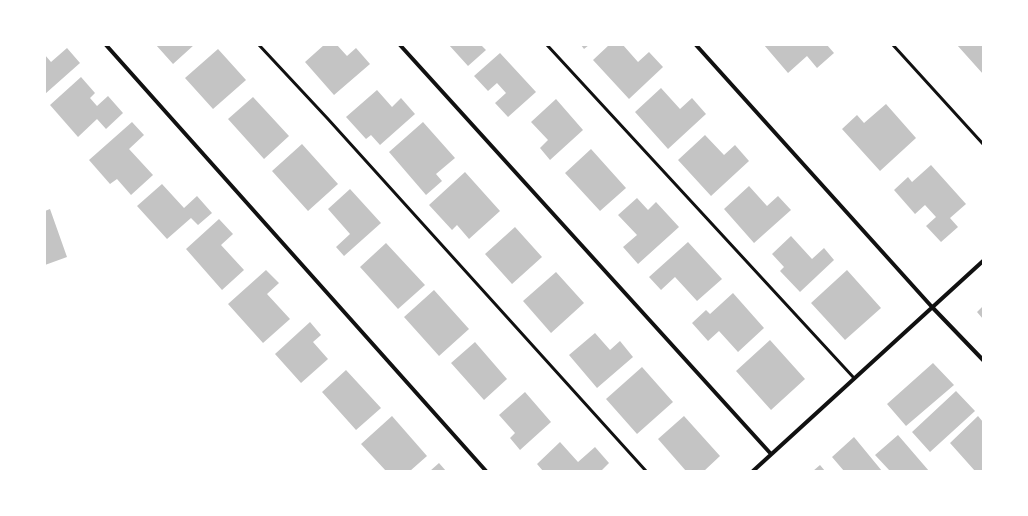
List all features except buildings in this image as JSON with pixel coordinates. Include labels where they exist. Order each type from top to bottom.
[{"type":"street","points":[[106,45],[486,471]]},
{"type":"street","points":[[400,45],[771,454]]},
{"type":"street","points":[[696,45],[932,307],[983,360]]},
{"type":"street","points":[[753,471],[983,261]]},
{"type":"lane","points":[[259,45],[646,471]]},
{"type":"lane","points":[[547,45],[854,378]]},
{"type":"lane","points":[[893,45],[983,144]]}]
